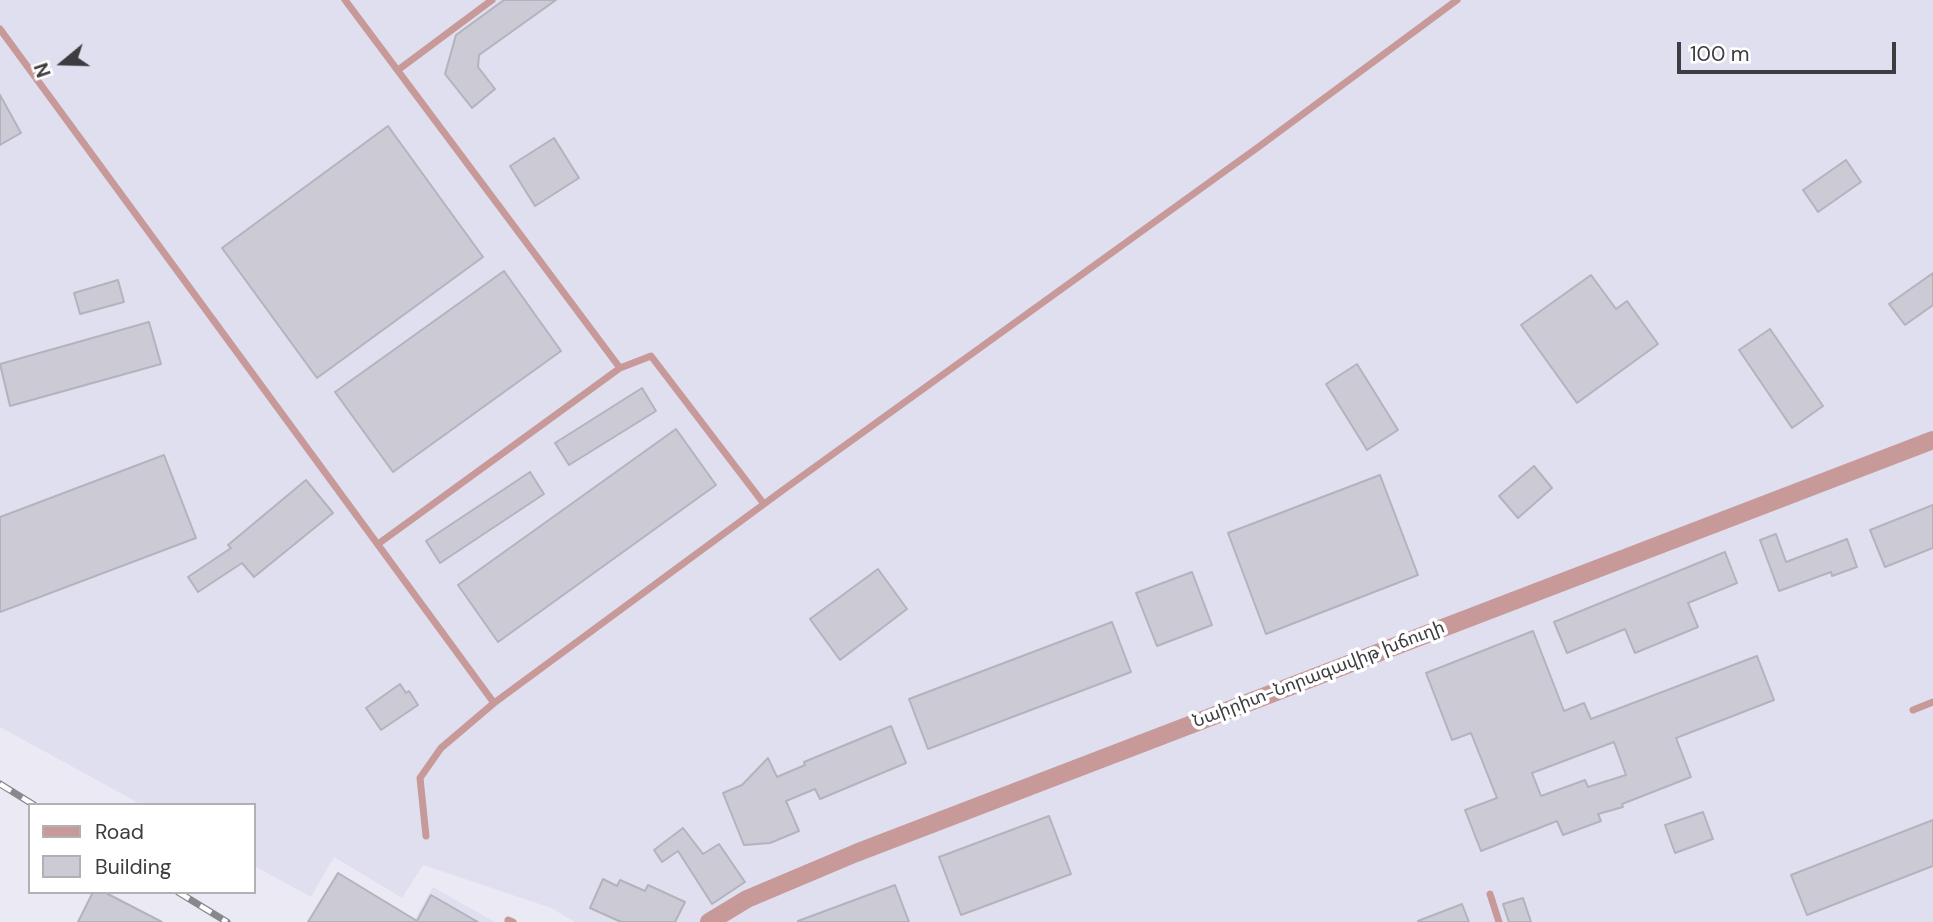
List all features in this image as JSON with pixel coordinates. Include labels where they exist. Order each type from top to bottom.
[{"type":"street","name":"Նաիրիտ-Նորագավիթ խճուղի","points":[[709,922],[747,899],[856,853],[1933,440]]},
{"type":"lane","points":[[345,0],[620,368]]},
{"type":"lane","points":[[398,70],[492,0]]},
{"type":"lane","points":[[426,836],[420,778],[441,748],[494,703],[1457,0]]},
{"type":"lane","points":[[0,29],[494,703]]},
{"type":"lane","points":[[378,544],[620,368],[651,356],[764,504]]},
{"type":"lane","points":[[1913,710],[1933,702]]},
{"type":"lane","points":[[1490,894],[1499,922]]},
{"type":"shaded area","points":[[0,0],[1933,0],[1933,922],[575,922],[551,908],[423,865],[402,898],[334,857],[311,897],[256,867],[256,803],[138,803],[0,727]]},
{"type":"shaded area","points":[[433,887],[495,922],[413,922]]},
{"type":"building","points":[[504,0],[556,0],[479,55],[478,67],[495,89],[472,108],[445,74],[456,35]]},
{"type":"building","points":[[0,95],[21,133],[0,145]]},
{"type":"building","points":[[388,126],[483,257],[317,378],[222,248]]},
{"type":"building","points":[[554,138],[579,178],[535,206],[510,166]]},
{"type":"building","points":[[1846,160],[1861,182],[1818,212],[1803,190]]},
{"type":"building","points":[[504,271],[561,351],[393,472],[335,392]]},
{"type":"building","points":[[1933,273],[1933,305],[1905,325],[1889,304]]},
{"type":"building","points":[[1591,275],[1616,309],[1627,301],[1658,344],[1577,403],[1521,325]]},
{"type":"building","points":[[118,280],[124,302],[80,314],[74,293]]},
{"type":"building","points":[[149,322],[161,364],[10,406],[0,364]]},
{"type":"building","points":[[1770,329],[1823,406],[1792,428],[1739,350]]},
{"type":"building","points":[[1357,364],[1398,430],[1367,450],[1326,384]]},
{"type":"building","points":[[642,388],[656,411],[569,465],[555,443]]},
{"type":"building","points":[[676,429],[716,485],[498,642],[458,585]]},
{"type":"building","points":[[164,455],[196,538],[0,612],[0,517]]},
{"type":"building","points":[[1534,466],[1552,488],[1518,518],[1499,496]]},
{"type":"building","points":[[530,472],[544,494],[440,563],[426,541]]},
{"type":"building","points":[[1380,475],[1418,575],[1266,634],[1228,533]]},
{"type":"building","points":[[306,480],[333,513],[254,577],[242,563],[198,592],[188,577],[231,548],[228,545]]},
{"type":"building","points":[[1933,505],[1933,548],[1885,567],[1870,530]]},
{"type":"building","points":[[1776,534],[1786,562],[1847,539],[1857,567],[1832,576],[1831,572],[1779,591],[1760,540]]},
{"type":"building","points":[[1725,552],[1737,583],[1688,603],[1698,627],[1635,653],[1625,629],[1567,653],[1554,622]]},
{"type":"building","points":[[878,569],[907,609],[840,660],[810,619]]},
{"type":"building","points":[[1192,572],[1212,625],[1157,646],[1136,593]]},
{"type":"building","points":[[1112,622],[1131,672],[928,749],[909,699]]},
{"type":"building","points":[[1533,631],[1564,711],[1584,703],[1591,719],[1757,656],[1774,700],[1676,738],[1691,777],[1622,804],[1623,807],[1598,814],[1601,821],[1563,835],[1557,821],[1481,851],[1465,810],[1497,798],[1471,733],[1452,740],[1426,673]],"holes":[[[1614,742],[1626,775],[1588,787],[1585,780],[1541,796],[1532,773]]]},
{"type":"building","points":[[400,684],[406,693],[409,691],[418,705],[381,730],[366,708]]},
{"type":"building","points":[[891,726],[906,763],[820,799],[815,789],[786,801],[799,831],[770,843],[744,845],[723,793],[742,785],[768,758],[777,777],[805,765],[804,762]]},
{"type":"building","points":[[1703,812],[1713,839],[1675,853],[1665,825]]},
{"type":"building","points":[[1049,816],[1071,874],[961,915],[939,857]]},
{"type":"building","points":[[1933,820],[1933,866],[1807,915],[1791,875]]},
{"type":"building","points":[[683,828],[703,854],[719,844],[745,882],[712,904],[678,851],[662,862],[654,850]]},
{"type":"building","points":[[338,873],[417,921],[431,895],[478,922],[308,922]]},
{"type":"building","points":[[603,879],[617,886],[620,880],[645,891],[648,885],[685,902],[675,922],[621,922],[590,908]]},
{"type":"building","points":[[895,885],[909,922],[798,922],[798,921]]},
{"type":"building","points":[[92,894],[108,894],[162,922],[78,922]]},
{"type":"building","points":[[1523,898],[1531,922],[1509,922],[1503,904]]},
{"type":"building","points":[[1462,904],[1469,922],[1418,922],[1418,921]]},
{"type":"railway","points":[[0,784],[31,803]]},
{"type":"railway","points":[[181,894],[227,922]]}]
